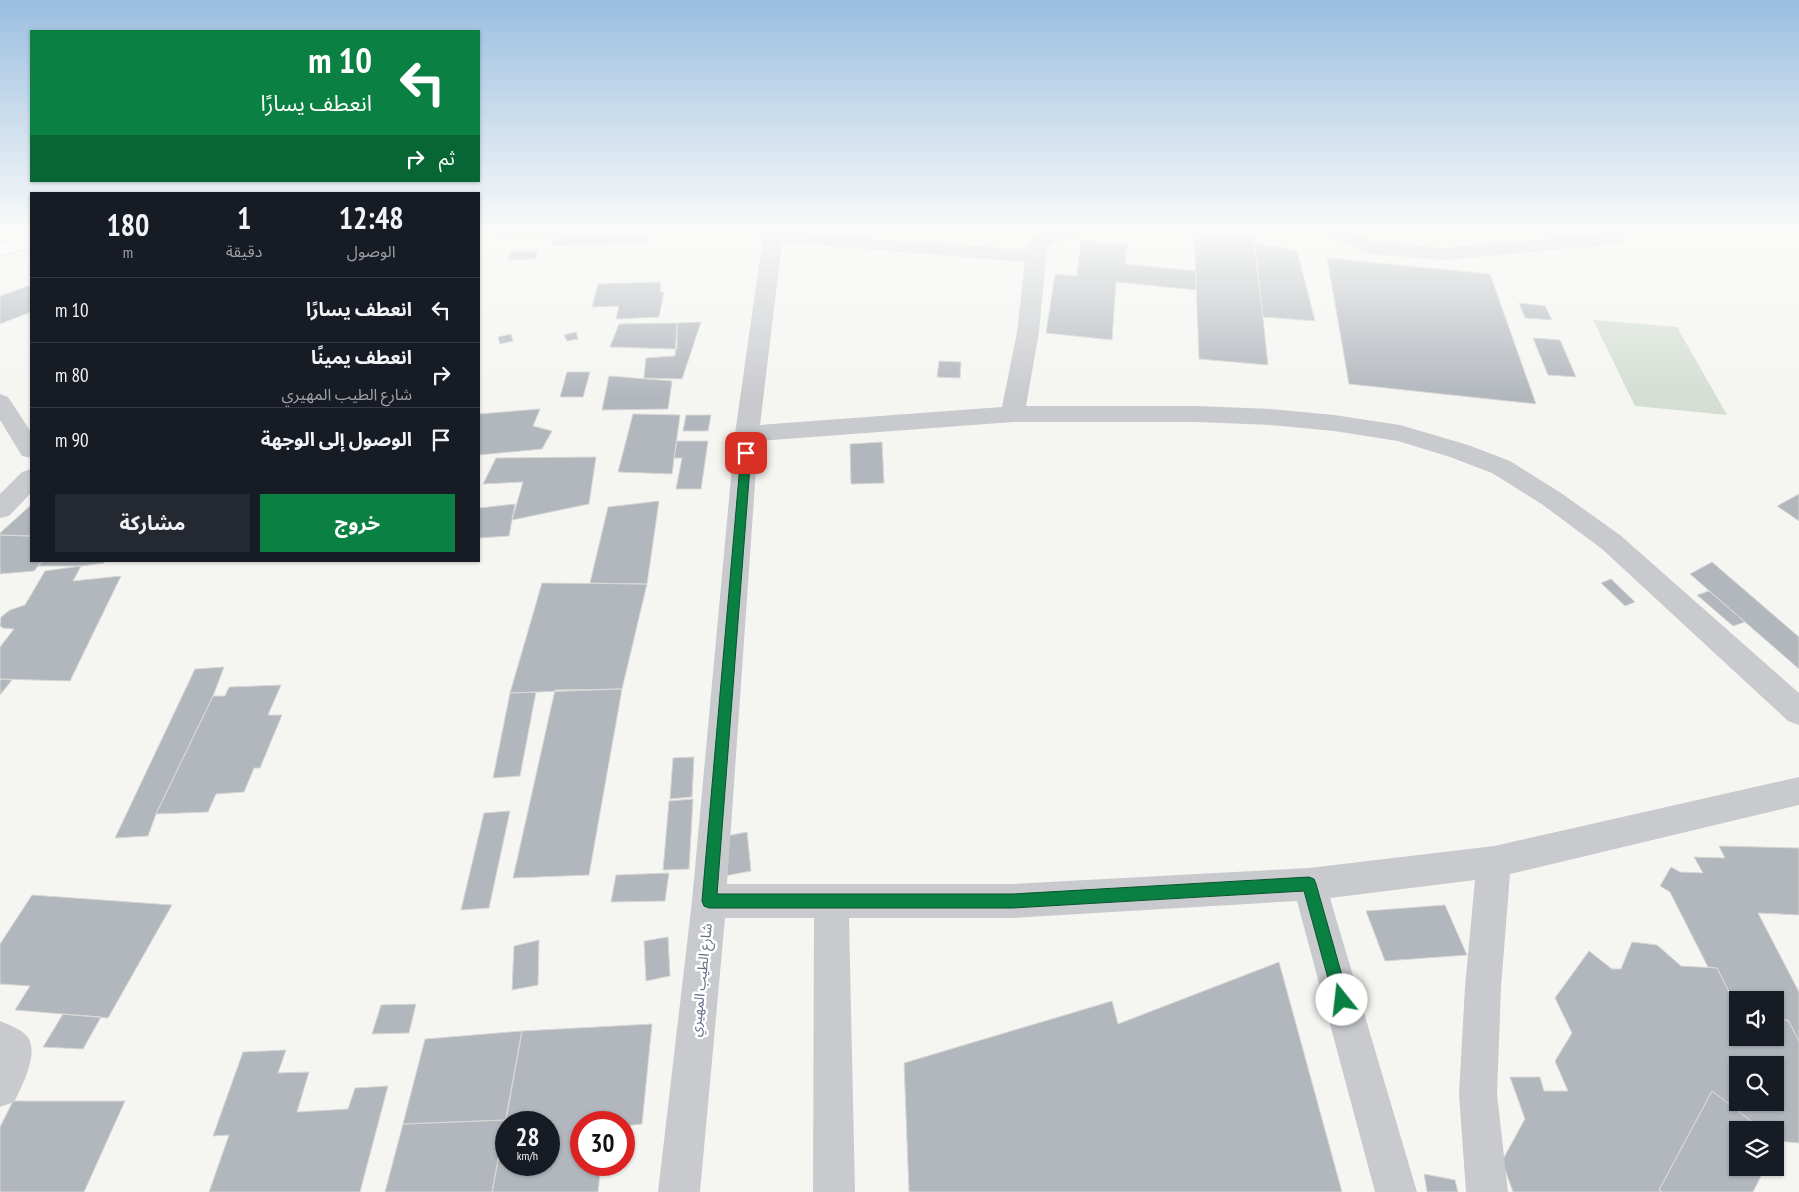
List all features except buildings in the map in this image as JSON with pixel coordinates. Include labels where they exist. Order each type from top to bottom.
[{"type":"street","name":"شارع الطيب المهيري","points":[[679,1192],[709,901],[747,434],[766,286]]},
{"type":"street","points":[[1013,414],[1017,383],[1028,332],[1032,286]]},
{"type":"street","points":[[0,402],[30,448]]},
{"type":"street","points":[[747,434],[1013,414],[1197,414],[1280,418],[1334,422],[1400,433],[1460,451],[1501,467],[1552,499],[1611,542],[1799,712]]},
{"type":"street","points":[[0,509],[30,479]]},
{"type":"street","points":[[709,901],[1013,901],[1309,884],[1494,862],[1799,791]]},
{"type":"street","points":[[1487,1192],[1478,1094],[1483,987],[1494,862]]},
{"type":"street","points":[[1309,884],[1396,1192]]},
{"type":"street","points":[[831,901],[834,1192]]},
{"type":"street","points":[[0,1040],[14,1050],[7,1075],[0,1088]]},
{"type":"shaded area","points":[[1593,320],[1677,327],[1727,415],[1635,406]]},
{"type":"route","points":[[746,453],[709,901],[1013,901],[1309,884],[1342,1000]]}]
